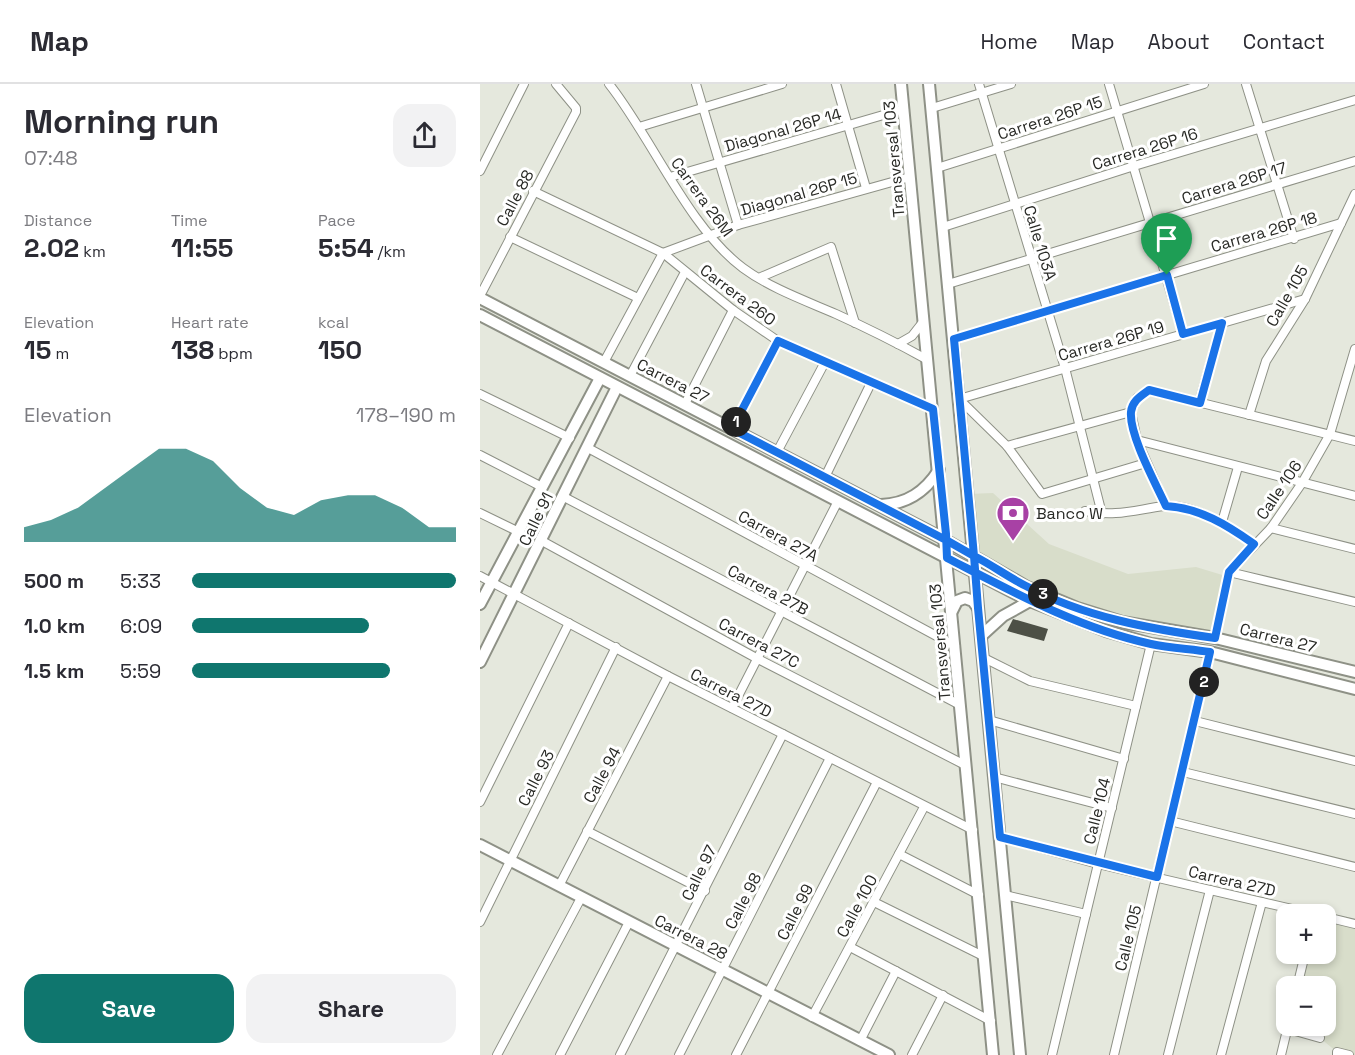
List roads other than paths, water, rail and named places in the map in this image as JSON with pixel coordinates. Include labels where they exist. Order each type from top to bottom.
[{"type":"street","points":[[480,171],[524,84]]},
{"type":"street","name":"Calle 88","points":[[480,297],[576,112],[576,108],[556,84]]},
{"type":"street","name":"Carrera 26M","points":[[609,84],[639,127],[707,236],[743,267],[760,277],[926,359]]},
{"type":"street","points":[[696,84],[738,225]]},
{"type":"street","points":[[639,127],[782,84]]},
{"type":"street","points":[[836,84],[866,188]]},
{"type":"street","name":"Transversal 103","points":[[902,84],[926,359],[946,540],[965,765],[991,1020],[992,1054]]},
{"type":"street","points":[[929,84],[1020,1055]]},
{"type":"street","name":"Calle 103A","points":[[979,84],[1030,260],[1065,368],[1102,514]]},
{"type":"street","points":[[932,108],[1011,84]]},
{"type":"street","points":[[1108,84],[1152,222],[1183,334]]},
{"type":"street","name":"Carrera 26P 15","points":[[937,168],[1204,84]]},
{"type":"street","points":[[1246,84],[1275,184],[1294,239]]},
{"type":"street","name":"Carrera 26P 16","points":[[943,227],[1134,166],[1355,100]]},
{"type":"street","name":"Diagonal 26P 14","points":[[670,177],[904,109]]},
{"type":"street","name":"Carrera 26P 17","points":[[948,284],[1355,161]]},
{"type":"street","name":"Diagonal 26P 15","points":[[663,253],[738,225],[910,177]]},
{"type":"street","name":"Carrera 26O","points":[[533,191],[663,253],[733,310],[778,341],[933,409]]},
{"type":"street","name":"Calle 105","points":[[1249,415],[1266,361],[1305,298],[1355,194]]},
{"type":"street","points":[[1346,213],[1355,216]]},
{"type":"street","name":"Carrera 26P 18","points":[[954,339],[1294,239],[1341,223]]},
{"type":"street","points":[[510,237],[638,298]]},
{"type":"street","points":[[760,277],[831,247],[855,323]]},
{"type":"street","points":[[604,362],[663,253]]},
{"type":"street","points":[[630,376],[685,272]]},
{"type":"street","name":"Carrera 27","points":[[480,297],[946,540],[1026,587],[1077,608],[1122,622],[1215,638],[1355,672]]},
{"type":"street","name":"Carrera 26P 19","points":[[959,399],[1305,298]]},
{"type":"street","points":[[685,404],[733,310]]},
{"type":"street","name":"Carrera 27","points":[[480,315],[1030,601],[1106,631],[1151,644],[1210,652],[1355,689]]},
{"type":"street","points":[[898,344],[912,336],[923,322]]},
{"type":"street","points":[[1200,403],[1222,323]]},
{"type":"street","points":[[732,429],[778,341]]},
{"type":"street","name":"Calle 106","points":[[1215,638],[1229,572],[1271,528],[1302,483],[1330,434],[1355,349]]},
{"type":"street","points":[[777,452],[825,362]]},
{"type":"street","name":"Calle 91","points":[[480,604],[600,378]]},
{"type":"street","points":[[825,477],[871,382]]},
{"type":"street","name":"Calle 91","points":[[480,662],[617,387]]},
{"type":"street","points":[[593,390],[604,392],[611,399]]},
{"type":"street","points":[[1166,506],[1137,440],[1131,412],[1137,398],[1149,390],[1355,441]]},
{"type":"street","points":[[480,394],[570,438]]},
{"type":"street","points":[[959,399],[1007,446],[1039,492],[1047,494],[1146,463]]},
{"type":"street","points":[[1007,446],[1131,412]]},
{"type":"street","points":[[1137,440],[1355,496]]},
{"type":"street","name":"Carrera 27A","points":[[588,448],[956,646]]},
{"type":"street","points":[[480,455],[542,487]]},
{"type":"street","points":[[1222,522],[1238,467]]},
{"type":"street","points":[[879,506],[905,501],[919,494],[939,470]]},
{"type":"street","name":"Carrera 27B","points":[[564,497],[960,705]]},
{"type":"street","points":[[732,708],[838,501]]},
{"type":"street","points":[[1085,511],[1102,514],[1136,513],[1166,506],[1185,509],[1222,522],[1254,544]]},
{"type":"street","points":[[480,513],[517,531]]},
{"type":"street","points":[[1271,528],[1355,549]]},
{"type":"street","name":"Carrera 27C","points":[[542,541],[758,659],[965,765]]},
{"type":"street","points":[[1229,572],[1355,602]]},
{"type":"street","name":"Carrera 27D","points":[[480,576],[668,676],[973,830]]},
{"type":"street","points":[[952,612],[955,604],[965,598],[974,601],[978,608]]},
{"type":"street","points":[[981,636],[1003,616],[1030,601]]},
{"type":"street","points":[[480,802],[569,623]]},
{"type":"street","name":"Calle 104","points":[[1052,1055],[1151,644]]},
{"type":"street","name":"Calle 93","points":[[480,922],[616,647]]},
{"type":"street","name":"Calle 105","points":[[1114,1055],[1210,652]]},
{"type":"street","points":[[984,658],[1030,681],[1136,706]]},
{"type":"street","name":"Calle 94","points":[[559,886],[668,676]]},
{"type":"street","points":[[989,720],[1124,759]]},
{"type":"street","points":[[1195,721],[1355,761]]},
{"type":"street","name":"Calle 97","points":[[620,1055],[678,946],[783,734]]},
{"type":"street","name":"Calle 98","points":[[679,1055],[830,758]]},
{"type":"street","points":[[1183,772],[1355,814]]},
{"type":"street","points":[[994,777],[1112,808]]},
{"type":"street","name":"Calle 99","points":[[736,1055],[877,782]]},
{"type":"street","name":"Calle 100","points":[[812,1017],[924,807]]},
{"type":"street","points":[[1170,821],[1355,867]]},
{"type":"street","points":[[587,831],[705,891]]},
{"type":"street","name":"Carrera 27D","points":[[1000,837],[1098,864],[1276,905]]},
{"type":"street","name":"Carrera 28","points":[[480,845],[724,969],[860,1041],[871,1051],[889,1055]]},
{"type":"street","points":[[899,854],[979,895]]},
{"type":"street","points":[[1168,1055],[1210,890]]},
{"type":"street","points":[[1005,895],[1086,914]]},
{"type":"street","points":[[497,1055],[581,898]]},
{"type":"street","points":[[874,902],[983,956]]},
{"type":"street","points":[[1221,1055],[1262,902]]},
{"type":"street","points":[[1336,919],[1355,924]]},
{"type":"street","points":[[560,1055],[629,922]]},
{"type":"street","points":[[850,946],[991,1020]]},
{"type":"street","points":[[860,1041],[896,972]]},
{"type":"street","points":[[912,1055],[943,995]]},
{"type":"street","points":[[1281,1055],[1286,1036]]},
{"type":"street","points":[[1314,1036],[1320,1038]]},
{"type":"street","points":[[1337,1053],[1349,1055]]},
{"type":"place","name":"Banco W","points":[[1013,542]]}]
